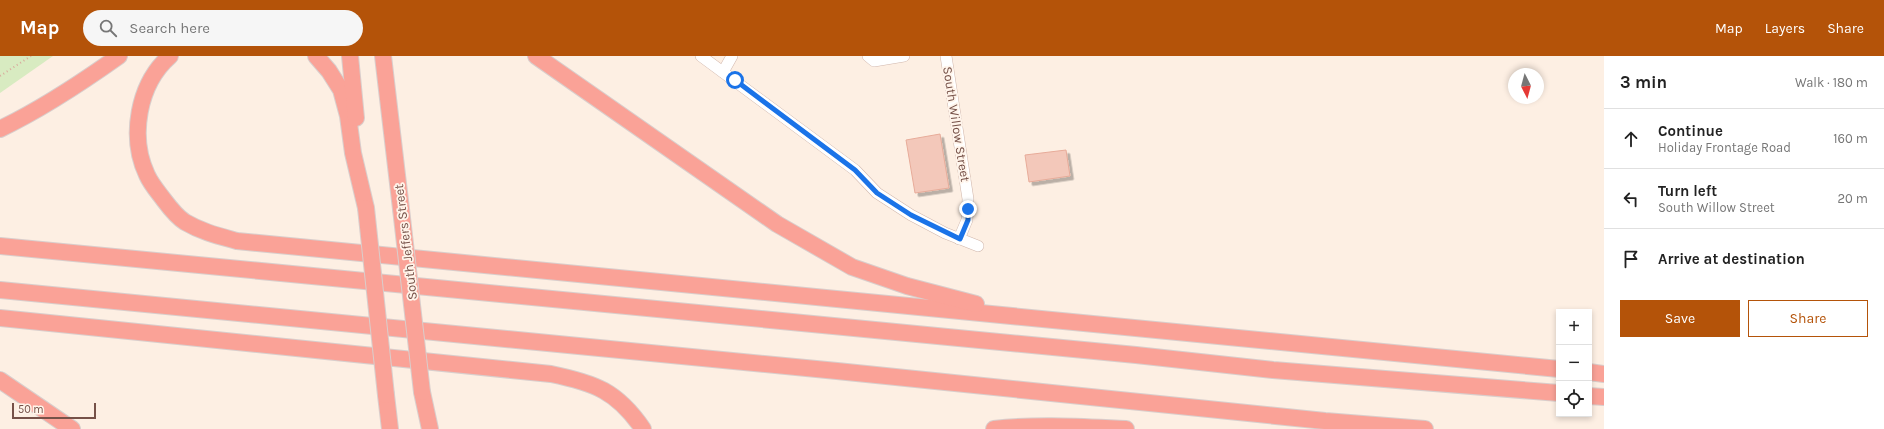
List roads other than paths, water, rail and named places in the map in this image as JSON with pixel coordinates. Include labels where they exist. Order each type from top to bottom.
[{"type":"highway","points":[[0,129],[21,119],[70,90],[119,56]]},
{"type":"highway","points":[[170,56],[147,87],[140,107],[138,126],[139,148],[146,174],[156,190],[184,222],[205,232],[237,240],[1556,370]]},
{"type":"highway","points":[[316,56],[329,71],[341,90],[348,116],[353,153],[366,208]]},
{"type":"highway","points":[[350,56],[390,429]]},
{"type":"highway","name":"South Jeffers Street","points":[[382,56],[426,429]]},
{"type":"highway","points":[[536,56],[777,224],[852,267],[907,286],[951,298],[990,307],[1076,322]]},
{"type":"highway","points":[[0,246],[1136,355],[1273,370],[1556,394]]},
{"type":"highway","points":[[0,290],[837,371],[1325,421],[1425,429]]},
{"type":"highway","points":[[0,318],[551,374],[580,380],[604,390],[621,402],[634,416],[643,429]]},
{"type":"highway","points":[[1592,372],[1604,374]]},
{"type":"highway","points":[[0,380],[72,429]]},
{"type":"highway","points":[[422,392],[430,429]]},
{"type":"highway","points":[[1592,396],[1604,397]]},
{"type":"highway","points":[[994,429],[1017,426],[1126,429]]},
{"type":"street","points":[[701,56],[855,170],[877,193],[911,215],[960,239],[978,246]]},
{"type":"street","points":[[723,72],[732,56]]},
{"type":"street","points":[[868,56],[874,61],[904,56]]},
{"type":"street","name":"South Willow Street","points":[[946,56],[968,199],[968,220],[960,239]]}]
